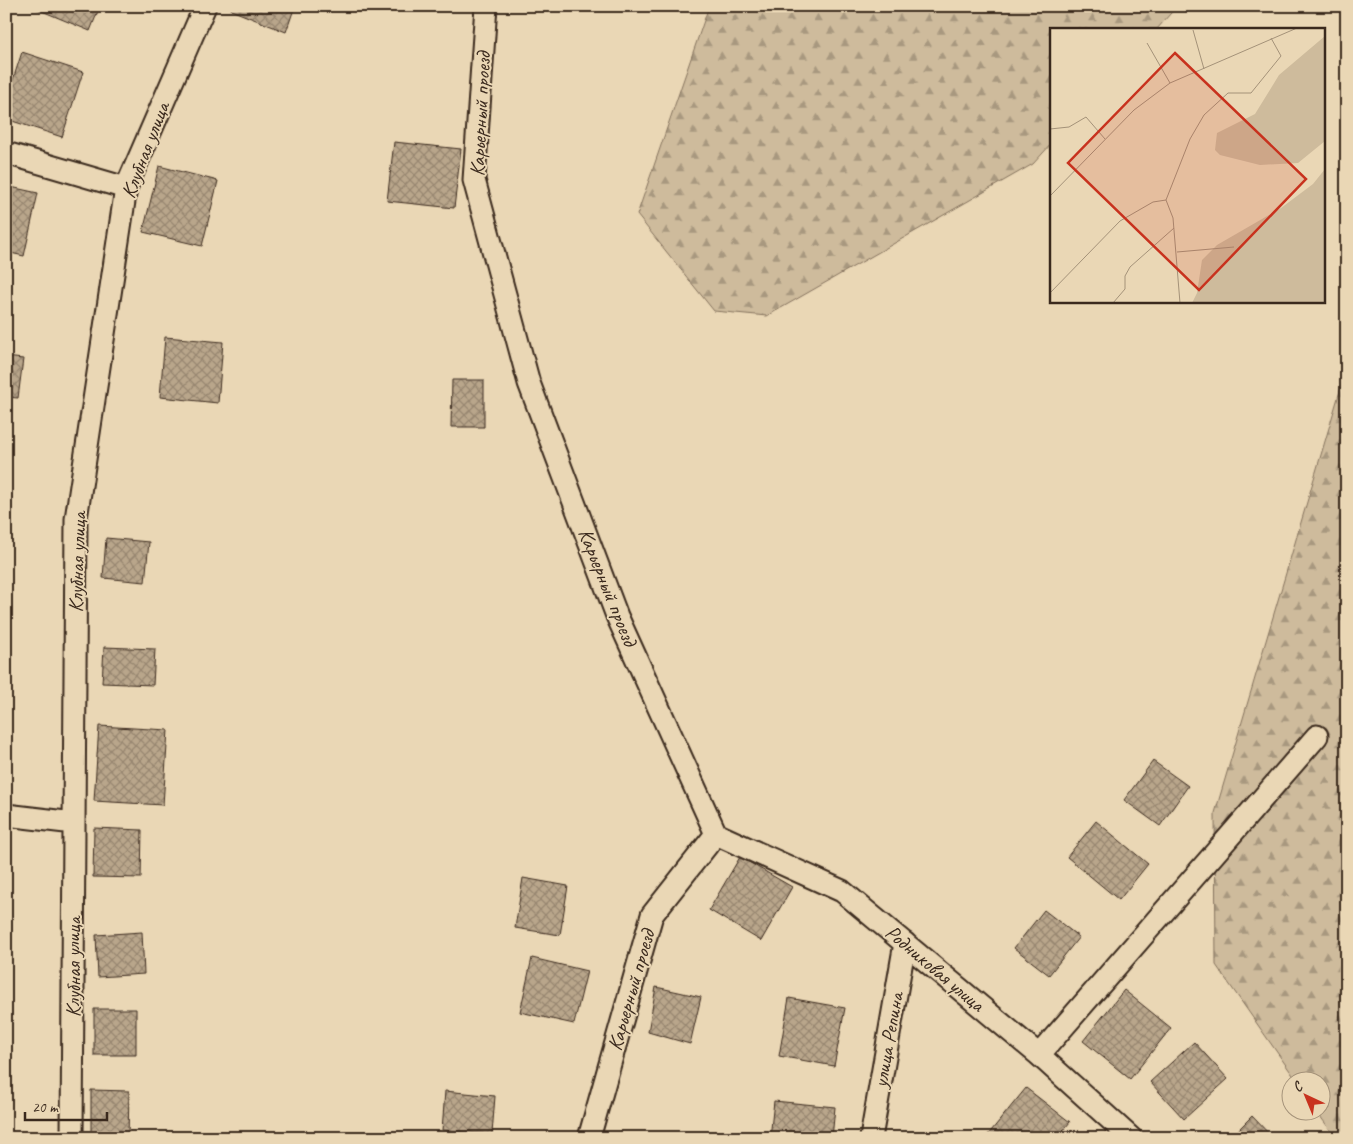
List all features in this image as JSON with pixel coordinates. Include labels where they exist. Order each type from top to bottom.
[{"type":"street","name":"Клубная улица","points":[[72,1138],[76,519],[126,188],[205,6]]},
{"type":"street","name":"Карьерный проезд","points":[[486,6],[474,180],[529,383],[617,616],[716,834],[652,915],[590,1138]]},
{"type":"street","points":[[6,153],[126,188]]},
{"type":"street","points":[[1039,1055],[1317,736]]},
{"type":"street","points":[[6,815],[74,823]]},
{"type":"street","name":"Родниковая улица","points":[[716,834],[842,891],[1039,1055],[1131,1138]]},
{"type":"street","name":"улица Репина","points":[[870,1138],[905,943]]},
{"type":"green space","points":[[709,6],[1177,6],[1158,28],[1050,28],[1050,145],[1033,164],[767,316],[714,311],[637,215]]},
{"type":"green space","points":[[1347,367],[1347,1138],[1336,1138],[1324,1122],[1330,1122],[1330,1072],[1291,1072],[1216,965],[1215,813]]},
{"type":"building","points":[[30,6],[100,6],[90,31]]},
{"type":"building","points":[[233,6],[295,6],[286,32],[231,10]]},
{"type":"building","points":[[22,52],[83,72],[62,137],[6,119],[6,101]]},
{"type":"building","points":[[394,142],[461,149],[454,208],[387,201]]},
{"type":"building","points":[[159,166],[218,181],[202,246],[143,232]]},
{"type":"building","points":[[6,186],[38,193],[24,256],[6,252]]},
{"type":"building","points":[[165,337],[223,342],[218,403],[160,397]]},
{"type":"building","points":[[6,357],[23,359],[18,398],[6,397]]},
{"type":"building","points":[[452,380],[484,380],[484,427],[451,427]]},
{"type":"building","points":[[106,538],[149,542],[145,582],[103,578]]},
{"type":"building","points":[[104,647],[155,649],[153,685],[102,683]]},
{"type":"building","points":[[99,726],[168,730],[163,805],[94,801]]},
{"type":"building","points":[[1153,761],[1188,786],[1160,826],[1124,800]]},
{"type":"building","points":[[1096,821],[1148,864],[1119,900],[1067,857]]},
{"type":"building","points":[[94,828],[142,830],[141,878],[93,877]]},
{"type":"building","points":[[6,844],[11,844],[6,885]]},
{"type":"building","points":[[740,857],[792,887],[761,941],[709,910]]},
{"type":"building","points":[[523,878],[568,886],[560,935],[515,928]]},
{"type":"building","points":[[1044,910],[1079,937],[1049,975],[1014,948]]},
{"type":"building","points":[[142,932],[144,974],[98,977],[96,935]]},
{"type":"building","points":[[532,958],[587,971],[574,1024],[520,1012]]},
{"type":"building","points":[[656,987],[701,997],[690,1044],[648,1032]]},
{"type":"building","points":[[1124,990],[1171,1028],[1130,1079],[1083,1041]]},
{"type":"building","points":[[789,998],[845,1008],[834,1066],[779,1056]]},
{"type":"building","points":[[94,1009],[136,1009],[136,1055],[94,1055]]},
{"type":"building","points":[[1194,1042],[1228,1079],[1184,1119],[1150,1082]]},
{"type":"building","points":[[1026,1088],[1070,1122],[1057,1138],[988,1138],[987,1136]]},
{"type":"building","points":[[91,1090],[129,1091],[128,1138],[91,1138]]},
{"type":"building","points":[[445,1091],[495,1096],[492,1134],[442,1130]]},
{"type":"building","points":[[774,1101],[835,1107],[832,1138],[770,1138]]},
{"type":"building","points":[[1252,1116],[1273,1138],[1230,1138]]}]
